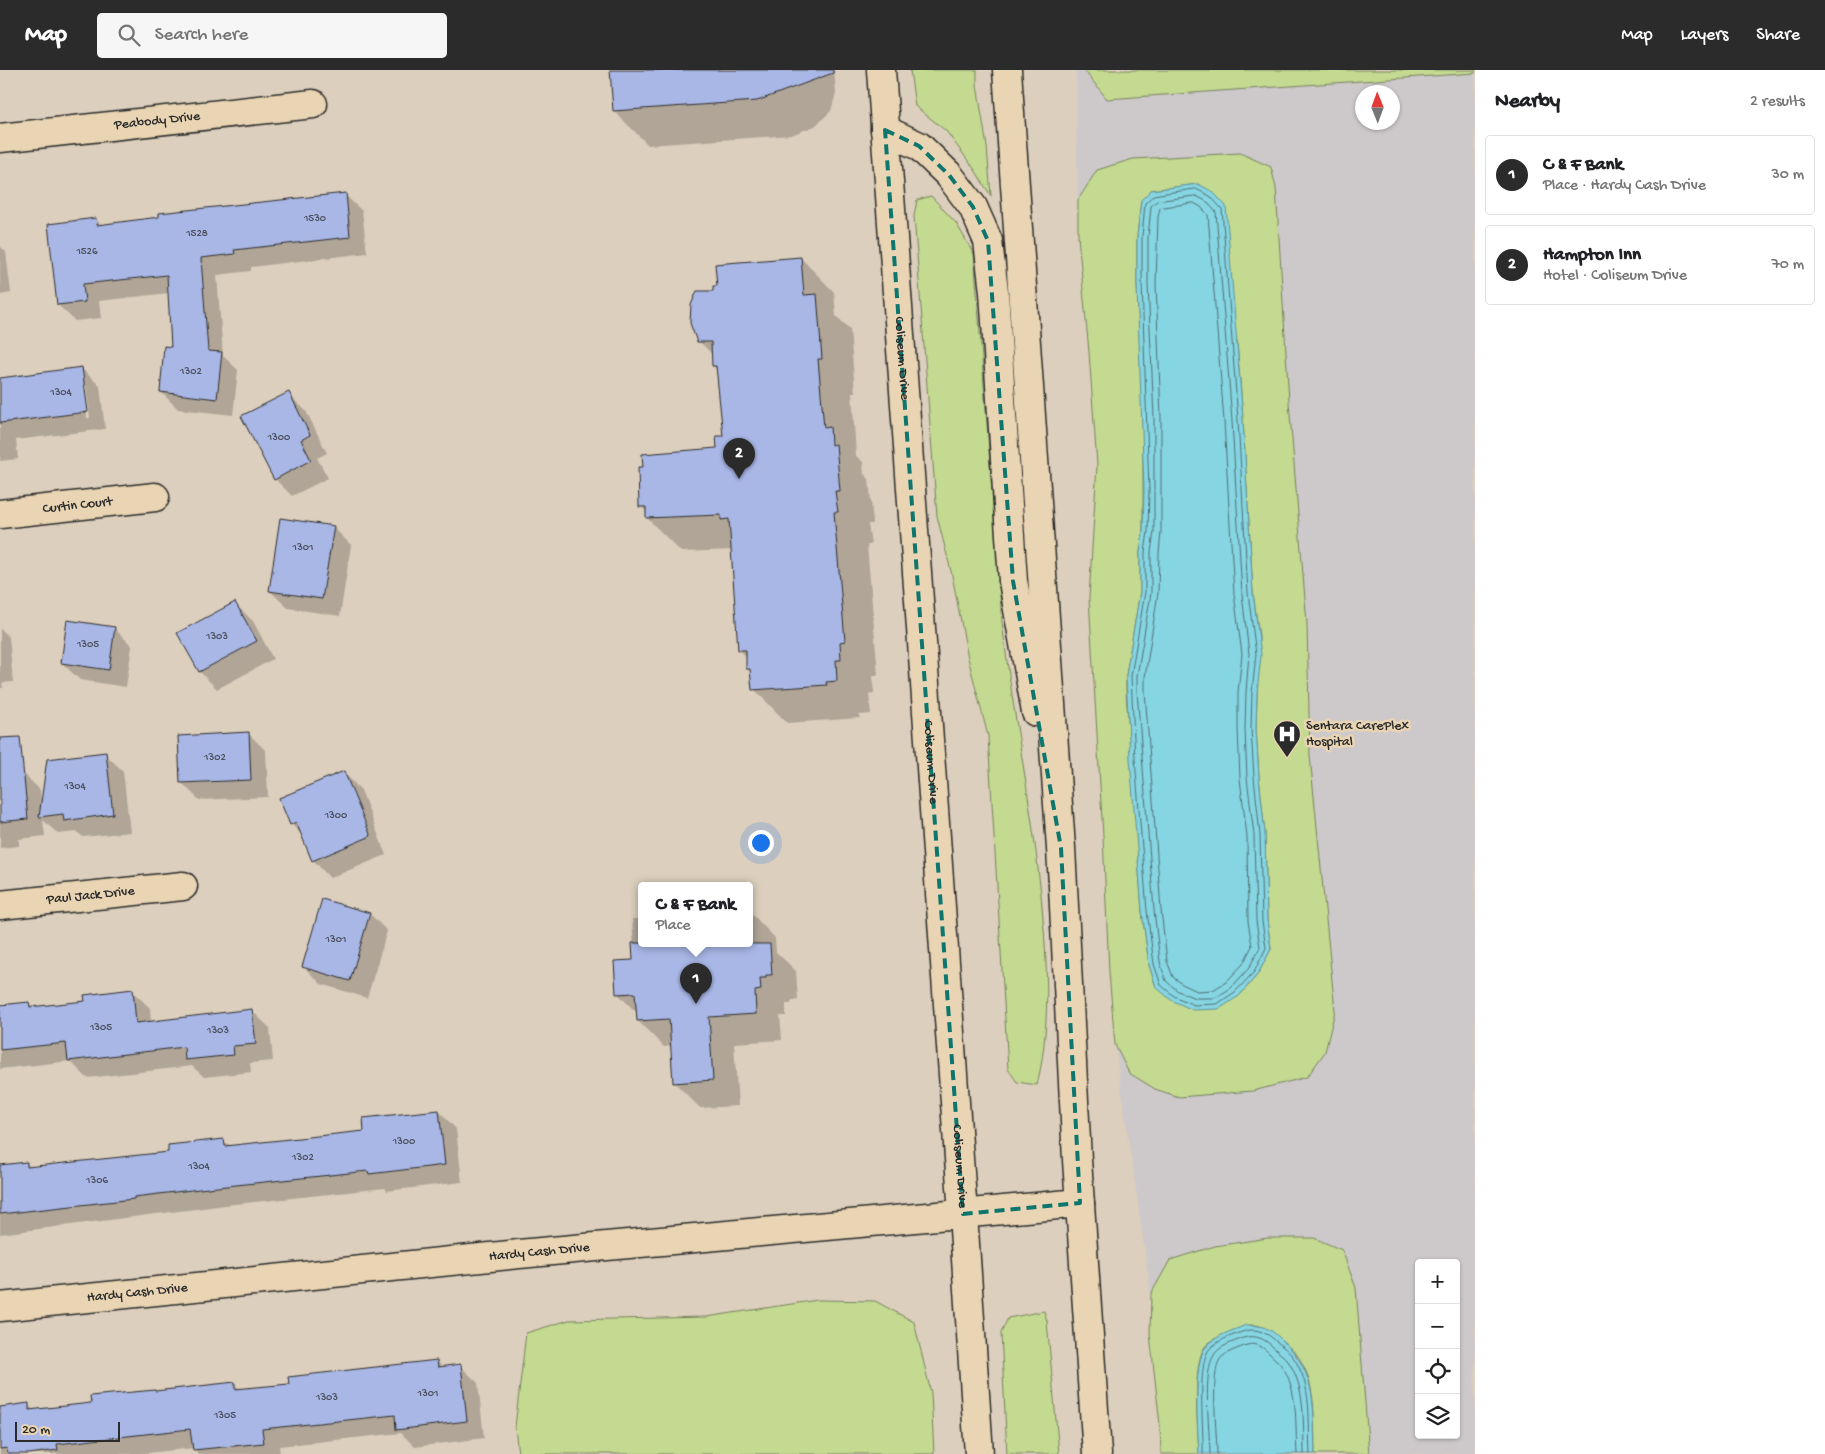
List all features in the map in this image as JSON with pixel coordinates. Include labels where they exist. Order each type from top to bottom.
[{"type":"street","name":"Coliseum Drive","points":[[881,70],[964,1214],[979,1454]]},
{"type":"street","points":[[1007,70],[1061,848],[1080,1203],[1097,1454]]},
{"type":"street","name":"Peabody Drive","points":[[0,138],[313,104]]},
{"type":"street","points":[[885,130],[919,146],[949,175],[973,207],[988,241],[994,292],[1013,581],[1061,848]]},
{"type":"street","name":"Curtin Court","points":[[0,514],[154,497]]},
{"type":"street","name":"Paul Jack Drive","points":[[0,905],[183,886]]},
{"type":"street","name":"Hardy Cash Drive","points":[[0,1307],[519,1254],[1080,1203]]},
{"type":"highlighted area","points":[[885,130],[919,146],[949,175],[973,207],[988,241],[1013,581],[1061,848],[1080,1203],[963,1214]]},
{"type":"shaded area","name":"Sentara CarePlex Hospital","points":[[1076,70],[1475,70],[1475,1454],[1161,1454],[1160,1425],[1150,1334],[1151,1294],[1115,1045],[1109,972],[1089,598],[1097,465],[1078,236]]},
{"type":"green space","points":[[910,70],[977,70],[977,85],[987,147],[991,196],[975,170],[946,131],[915,106]]},
{"type":"green space","points":[[1084,70],[1475,70],[1475,73],[1107,99]]},
{"type":"green space","points":[[1240,153],[1271,167],[1276,188],[1289,402],[1307,624],[1310,756],[1335,1011],[1325,1052],[1307,1077],[1253,1091],[1179,1097],[1155,1089],[1129,1073],[1115,1045],[1109,972],[1089,598],[1097,465],[1078,236],[1078,200],[1097,170],[1133,159]],"holes":[[[1198,184],[1237,341],[1253,593],[1259,636],[1256,728],[1265,834],[1267,920],[1271,949],[1258,974],[1239,996],[1156,987],[1149,965],[1142,911],[1126,675],[1140,592],[1140,552],[1143,532],[1143,418],[1137,284],[1137,237],[1141,200],[1151,190]]]},
{"type":"green space","points":[[931,196],[956,223],[974,254],[1002,622],[1031,814],[1044,930],[1046,1028],[1037,1085],[1017,1082],[1008,1069],[988,736],[968,658],[952,575],[937,516],[914,216],[917,200]]},
{"type":"green space","points":[[1268,1238],[1314,1238],[1342,1250],[1356,1288],[1369,1454],[1315,1454],[1313,1402],[1308,1377],[1303,1366],[1295,1352],[1277,1337],[1260,1326],[1251,1325],[1215,1339],[1204,1348],[1200,1357],[1197,1384],[1199,1454],[1161,1454],[1160,1425],[1150,1334],[1151,1294],[1170,1260],[1215,1246]]},
{"type":"green space","points":[[818,1300],[875,1301],[914,1322],[931,1393],[934,1454],[518,1454],[515,1427],[526,1333],[569,1320],[706,1317]]},
{"type":"green space","points":[[1044,1311],[1047,1321],[1059,1454],[1007,1454],[1001,1333],[1008,1318]]},
{"type":"water","points":[[1198,184],[1213,192],[1226,206],[1243,420],[1253,593],[1261,655],[1256,728],[1265,834],[1267,920],[1271,949],[1258,974],[1239,996],[1219,1009],[1193,1010],[1171,1000],[1156,987],[1149,965],[1142,911],[1130,759],[1126,675],[1140,592],[1140,552],[1143,532],[1144,489],[1137,284],[1137,237],[1141,200],[1151,190]]},
{"type":"water","points":[[1246,1325],[1263,1327],[1271,1331],[1295,1354],[1303,1367],[1312,1394],[1315,1454],[1199,1454],[1197,1381],[1202,1355],[1206,1347],[1214,1339]]},
{"type":"building","points":[[610,70],[833,70],[833,73],[757,101],[613,111]]},
{"type":"building","points":[[346,193],[350,237],[234,250],[235,254],[201,258],[208,351],[222,352],[217,399],[160,392],[164,346],[171,347],[167,275],[83,284],[85,302],[57,305],[48,224],[96,218],[97,225],[159,217],[159,213]]},
{"type":"building","points":[[801,257],[804,295],[817,294],[822,359],[818,359],[824,428],[830,427],[831,445],[836,444],[840,491],[835,491],[838,512],[834,512],[845,641],[840,642],[841,660],[836,660],[837,681],[826,682],[827,685],[752,690],[750,669],[746,669],[746,650],[738,650],[729,519],[721,520],[721,515],[646,518],[646,507],[639,507],[638,467],[643,467],[642,454],[717,448],[716,436],[723,436],[716,366],[712,366],[711,342],[697,342],[690,323],[691,305],[697,291],[713,291],[713,286],[717,286],[715,264]]},
{"type":"building","points":[[82,367],[88,412],[0,423],[0,378]]},
{"type":"building","points":[[289,392],[310,435],[301,440],[311,460],[274,480],[241,416]]},
{"type":"building","points":[[280,518],[334,526],[322,599],[269,591]]},
{"type":"building","points":[[235,602],[257,641],[199,672],[177,633]]},
{"type":"building","points":[[67,620],[115,627],[109,670],[61,663]]},
{"type":"building","points":[[249,732],[251,780],[180,783],[178,736]]},
{"type":"building","points":[[20,737],[28,819],[0,822],[0,738]]},
{"type":"building","points":[[106,752],[113,814],[64,821],[63,814],[39,817],[47,759]]},
{"type":"building","points":[[344,771],[370,834],[369,837],[312,861],[296,822],[290,825],[279,798]]},
{"type":"building","points":[[322,899],[370,913],[350,981],[302,967]]},
{"type":"building","points":[[632,943],[638,943],[638,947],[753,947],[753,944],[770,944],[772,975],[760,978],[761,990],[755,991],[756,1014],[709,1017],[713,1080],[673,1083],[669,1019],[637,1021],[635,993],[616,994],[614,961],[633,960]]},
{"type":"building","points":[[133,989],[136,1023],[252,1009],[256,1044],[233,1046],[234,1055],[185,1060],[184,1047],[68,1061],[66,1043],[0,1050],[0,1005],[29,1002],[30,1007],[85,1001],[84,995]]},
{"type":"building","points":[[439,1110],[445,1165],[369,1174],[368,1171],[208,1188],[134,1197],[134,1199],[0,1214],[0,1165],[27,1162],[27,1167],[168,1152],[168,1145],[224,1139],[225,1146],[364,1131],[363,1118]]},
{"type":"building","points":[[437,1360],[438,1367],[461,1364],[467,1421],[396,1430],[395,1415],[262,1429],[264,1443],[193,1450],[190,1429],[57,1444],[58,1450],[29,1454],[8,1454],[7,1448],[0,1449],[0,1407],[29,1403],[29,1410],[91,1403],[90,1396],[235,1382],[235,1389],[289,1384],[288,1377]]},
{"type":"place","name":"Hampton Inn","points":[[739,479]]},
{"type":"place","name":"Sentara CarePlex Hospital","points":[[1287,758]]},
{"type":"place","name":"C & F Bank","points":[[696,1004]]}]
